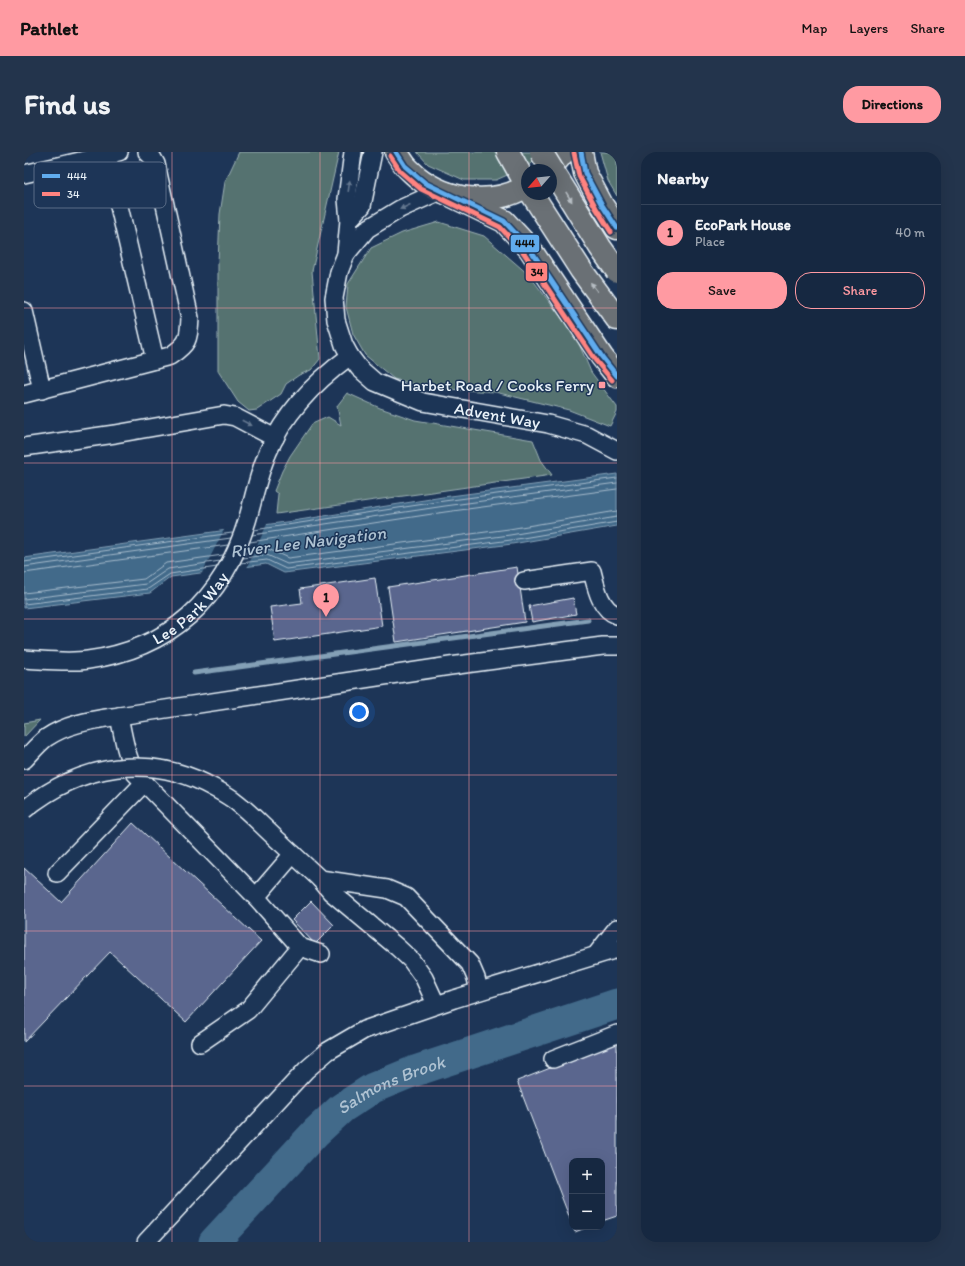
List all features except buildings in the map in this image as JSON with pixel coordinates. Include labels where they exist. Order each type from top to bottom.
[{"type":"main road","points":[[396,152],[405,166],[425,183],[504,221],[530,249],[602,357],[617,376]]},
{"type":"main road","points":[[508,152],[521,175]]},
{"type":"main road","points":[[541,152],[600,248],[617,271]]},
{"type":"main road","points":[[554,164],[564,152]]},
{"type":"main road","points":[[581,152],[585,173],[602,205],[617,228]]},
{"type":"main road","points":[[444,192],[474,199],[494,198],[521,189]]},
{"type":"main road","points":[[536,200],[581,270],[617,319]]},
{"type":"street","points":[[147,152],[155,162]]},
{"type":"street","points":[[346,254],[349,220],[347,199],[353,152]]},
{"type":"street","points":[[349,220],[362,206],[373,152]]},
{"type":"street","points":[[75,162],[113,153]]},
{"type":"street","points":[[24,174],[34,172]]},
{"type":"street","points":[[346,254],[367,229],[400,209],[444,192]]},
{"type":"street","points":[[124,208],[155,360]]},
{"type":"street","points":[[24,394],[170,356],[183,348],[189,336],[190,318],[166,208]]},
{"type":"street","name":"Advent Way","points":[[346,254],[339,272],[334,298],[336,320],[344,345],[350,356],[359,368],[375,382],[423,402],[548,424],[595,439],[617,451]]},
{"type":"street","points":[[24,310],[42,390]]},
{"type":"street","name":"Lee Park Way","points":[[24,659],[63,662],[81,661],[130,651],[151,642],[171,630],[195,611],[213,591],[238,547],[247,522],[267,453],[287,418],[310,390],[328,373],[350,356]]},
{"type":"street","points":[[24,447],[224,415],[235,418],[275,438]]},
{"type":"street","points":[[524,581],[592,571],[597,590],[604,605],[611,613],[617,615]]},
{"type":"street","points":[[24,760],[46,739],[75,724],[450,666],[603,646],[617,646]]},
{"type":"street","points":[[119,716],[125,748],[130,763],[136,774],[256,897],[300,947],[321,954]]},
{"type":"street","points":[[24,810],[53,788],[82,776],[123,767],[144,766],[165,769],[198,780],[234,800],[320,879],[331,892],[411,960],[424,978],[436,1004]]},
{"type":"street","points":[[57,873],[144,783]]},
{"type":"street","points":[[256,897],[293,854]]},
{"type":"street","points":[[320,879],[387,888],[406,898],[470,964],[476,978],[479,991]]},
{"type":"street","points":[[596,955],[617,928]]},
{"type":"street","points":[[200,1043],[248,1010],[300,947]]},
{"type":"street","points":[[146,1242],[280,1097],[306,1070],[328,1051],[364,1030],[436,1004],[617,949]]},
{"type":"street","points":[[553,1059],[617,1034]]},
{"type":"green space","points":[[239,152],[339,152],[312,271],[320,359],[311,370],[299,375],[286,384],[281,394],[257,410],[249,411],[238,402],[218,371],[218,263],[220,214],[225,182]]},
{"type":"green space","points":[[417,152],[541,152],[530,164],[521,164],[521,169],[496,180],[464,180],[428,164]]},
{"type":"green space","points":[[600,152],[617,152],[617,196],[608,181]]},
{"type":"green space","points":[[439,222],[484,236],[529,275],[576,337],[591,372],[617,407],[617,412],[610,426],[569,410],[495,392],[431,388],[394,379],[365,355],[353,334],[346,307],[348,284],[371,248],[402,233]]},
{"type":"green space","points":[[347,393],[380,408],[415,420],[533,440],[541,460],[552,475],[276,514],[278,494],[274,491],[290,456],[312,424],[328,417],[341,425],[337,406]]},
{"type":"green space","points":[[40,720],[24,737],[24,723]]},
{"type":"water","name":"River Lee Navigation","points":[[617,474],[617,526],[512,544],[284,573],[266,564],[171,577],[150,593],[24,608],[24,558],[293,521],[443,497]]},
{"type":"pier","points":[[268,522],[247,568],[201,575],[225,528]]},
{"type":"waterway","points":[[194,673],[588,620]]},
{"type":"waterway","name":"Salmons Brook","points":[[214,1242],[316,1132],[342,1108],[373,1088],[412,1072],[617,1004]]},
{"type":"transit line","name":"444","points":[[396,152],[405,166],[425,183],[504,221],[530,249],[602,357],[617,376]]},
{"type":"transit line","name":"444","points":[[581,152],[585,173],[602,205],[617,228]]},
{"type":"transit line","name":"34","points":[[574,153],[579,176],[611,232]]},
{"type":"transit line","name":"34","points":[[390,156],[400,171],[421,189],[500,227],[524,253],[596,361],[612,380]]},
{"type":"place","name":"Harbet Road / Cooks Ferry","points":[[602,385]]},
{"type":"place","name":"EcoPark House","points":[[326,617]]}]
